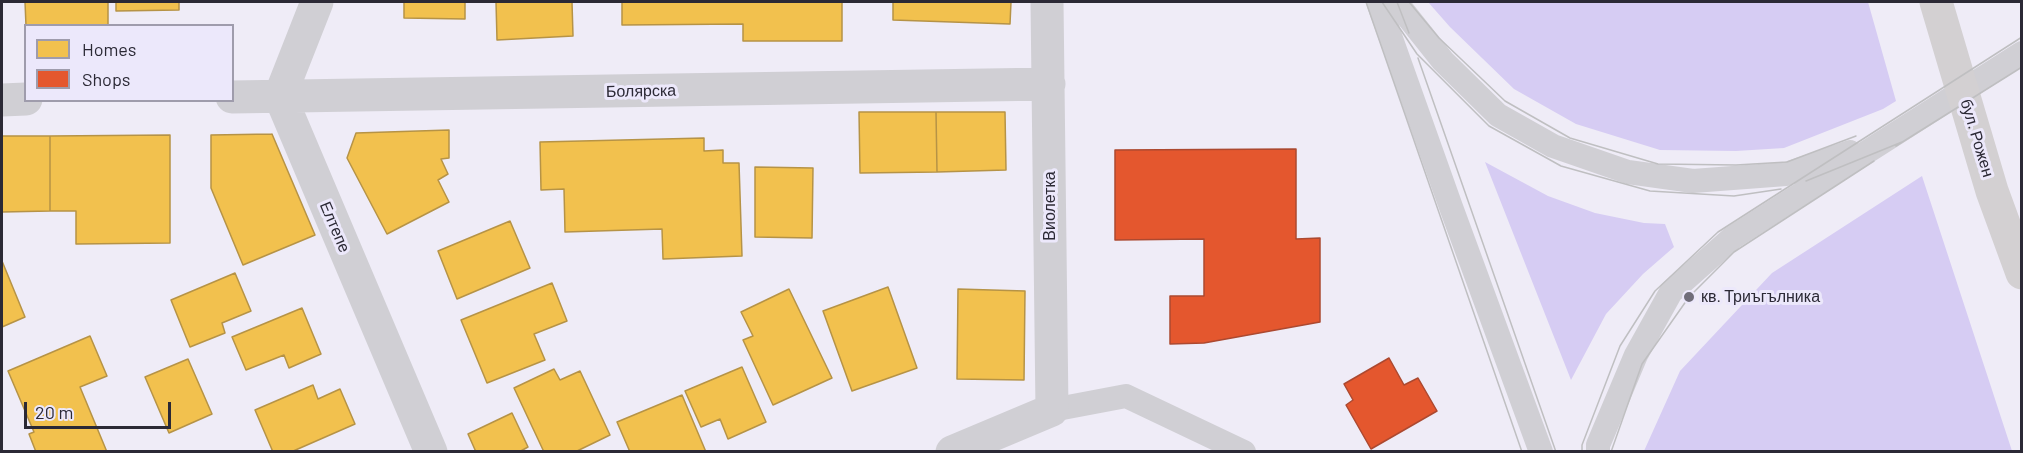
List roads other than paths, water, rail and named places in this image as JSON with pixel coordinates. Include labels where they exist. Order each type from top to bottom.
[{"type":"main road","name":"бул. Рожен","points":[[1937,4],[1992,191],[2022,273]]},
{"type":"street","points":[[280,96],[317,2]]},
{"type":"street","name":"Виолетка","points":[[1047,2],[1052,410]]},
{"type":"street","name":"Болярска","points":[[234,97],[1049,84]]},
{"type":"street","name":"Елтепе","points":[[280,96],[430,452]]},
{"type":"street","points":[[2,100],[24,99]]},
{"type":"street","points":[[952,452],[1052,410]]},
{"type":"lane","points":[[1378,2],[1541,452]]},
{"type":"lane","points":[[1396,2],[1443,61],[1498,115],[1553,146],[1628,172],[1693,181],[1786,174],[1892,137]]},
{"type":"lane","points":[[1598,452],[1598,445],[1636,355],[1671,292],[1732,238],[2022,52]]},
{"type":"lane","points":[[1052,410],[1126,396],[1244,452]]},
{"type":"tram line","points":[[1366,2],[1522,452]]},
{"type":"tram line","points":[[1382,2],[1417,54],[1489,126],[1561,166],[1650,191],[1734,196],[1781,189]]},
{"type":"tram line","points":[[1397,2],[1409,33]]},
{"type":"tram line","points":[[1409,2],[1439,38],[1505,101],[1570,138],[1658,164],[1736,165],[1787,162],[1856,136]]},
{"type":"tram line","points":[[1582,452],[1582,445],[1620,346],[1655,291],[1718,232],[2022,37]]},
{"type":"tram line","points":[[1418,58],[1556,452]]},
{"type":"tram line","points":[[1896,146],[2022,67]]},
{"type":"tram line","points":[[1806,181],[1902,142]]},
{"type":"tram line","points":[[1611,452],[1642,364],[1689,297],[1734,252],[1874,161]]},
{"type":"place","name":"кв. Триъгълника","points":[[1689,297]]}]
